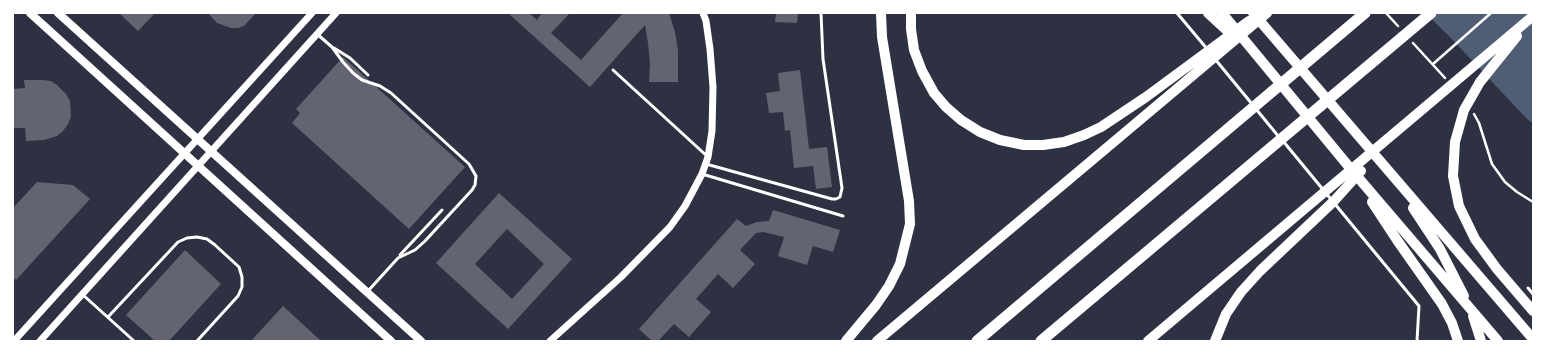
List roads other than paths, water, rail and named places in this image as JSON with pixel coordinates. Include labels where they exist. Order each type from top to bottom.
[{"type":"highway","points":[[977,341],[1365,13]]},
{"type":"highway","points":[[1041,341],[1192,212],[1431,13]]},
{"type":"main road","points":[[30,13],[391,341]]},
{"type":"main road","points":[[58,13],[421,341]]},
{"type":"main road","points":[[846,341],[876,305],[889,286],[900,264],[910,224],[909,201],[882,37],[881,13]]},
{"type":"main road","points":[[882,37],[886,13]]},
{"type":"main road","points":[[911,13],[911,29],[914,50],[919,64],[934,93],[946,107],[980,132],[1000,140],[1024,145],[1043,145],[1064,142],[1084,136],[1120,115],[1222,39],[1260,13]]},
{"type":"main road","points":[[1208,13],[1274,74]]},
{"type":"main road","points":[[1222,13],[1274,74],[1350,168],[1498,341]]},
{"type":"main road","points":[[1253,13],[1533,339]]},
{"type":"main road","points":[[877,341],[1268,13]]},
{"type":"main road","points":[[1148,341],[1533,18]]},
{"type":"main road","points":[[1533,18],[1500,56],[1472,94],[1458,126],[1453,165],[1454,183],[1458,201],[1469,228],[1486,254],[1533,311]]},
{"type":"main road","points":[[1215,341],[1226,314],[1241,292],[1260,271],[1334,201],[1404,125]]},
{"type":"main road","points":[[1380,160],[1440,249],[1469,305],[1481,341]]},
{"type":"main road","points":[[1350,168],[1397,240],[1442,304],[1452,323],[1458,341]]},
{"type":"street","points":[[14,341],[312,13]]},
{"type":"street","points":[[40,341],[336,13]]},
{"type":"street","points":[[550,341],[626,272],[670,227],[685,206],[702,174],[707,160],[712,131],[713,87],[710,49],[706,21],[703,13]]},
{"type":"lane","points":[[613,70],[707,160],[836,199],[840,197],[842,188],[823,59],[821,13]]},
{"type":"lane","points":[[1177,13],[1419,306],[1417,341]]},
{"type":"lane","points":[[317,34],[332,47],[350,58],[368,75]]},
{"type":"lane","points":[[332,47],[352,73],[362,80],[386,89],[469,164],[475,172],[476,180],[472,190],[420,246],[398,258]]},
{"type":"lane","points":[[702,174],[842,216]]},
{"type":"lane","points":[[367,292],[442,210]]},
{"type":"lane","points":[[108,317],[178,242],[187,238],[202,238],[215,245],[239,268],[242,277],[242,287],[238,296],[197,341]]},
{"type":"lane","points":[[1528,288],[1533,294]]},
{"type":"lane","points":[[82,294],[134,341]]},
{"type":"water","points":[[1425,13],[1533,13],[1533,123],[1528,120],[1448,35]]}]
